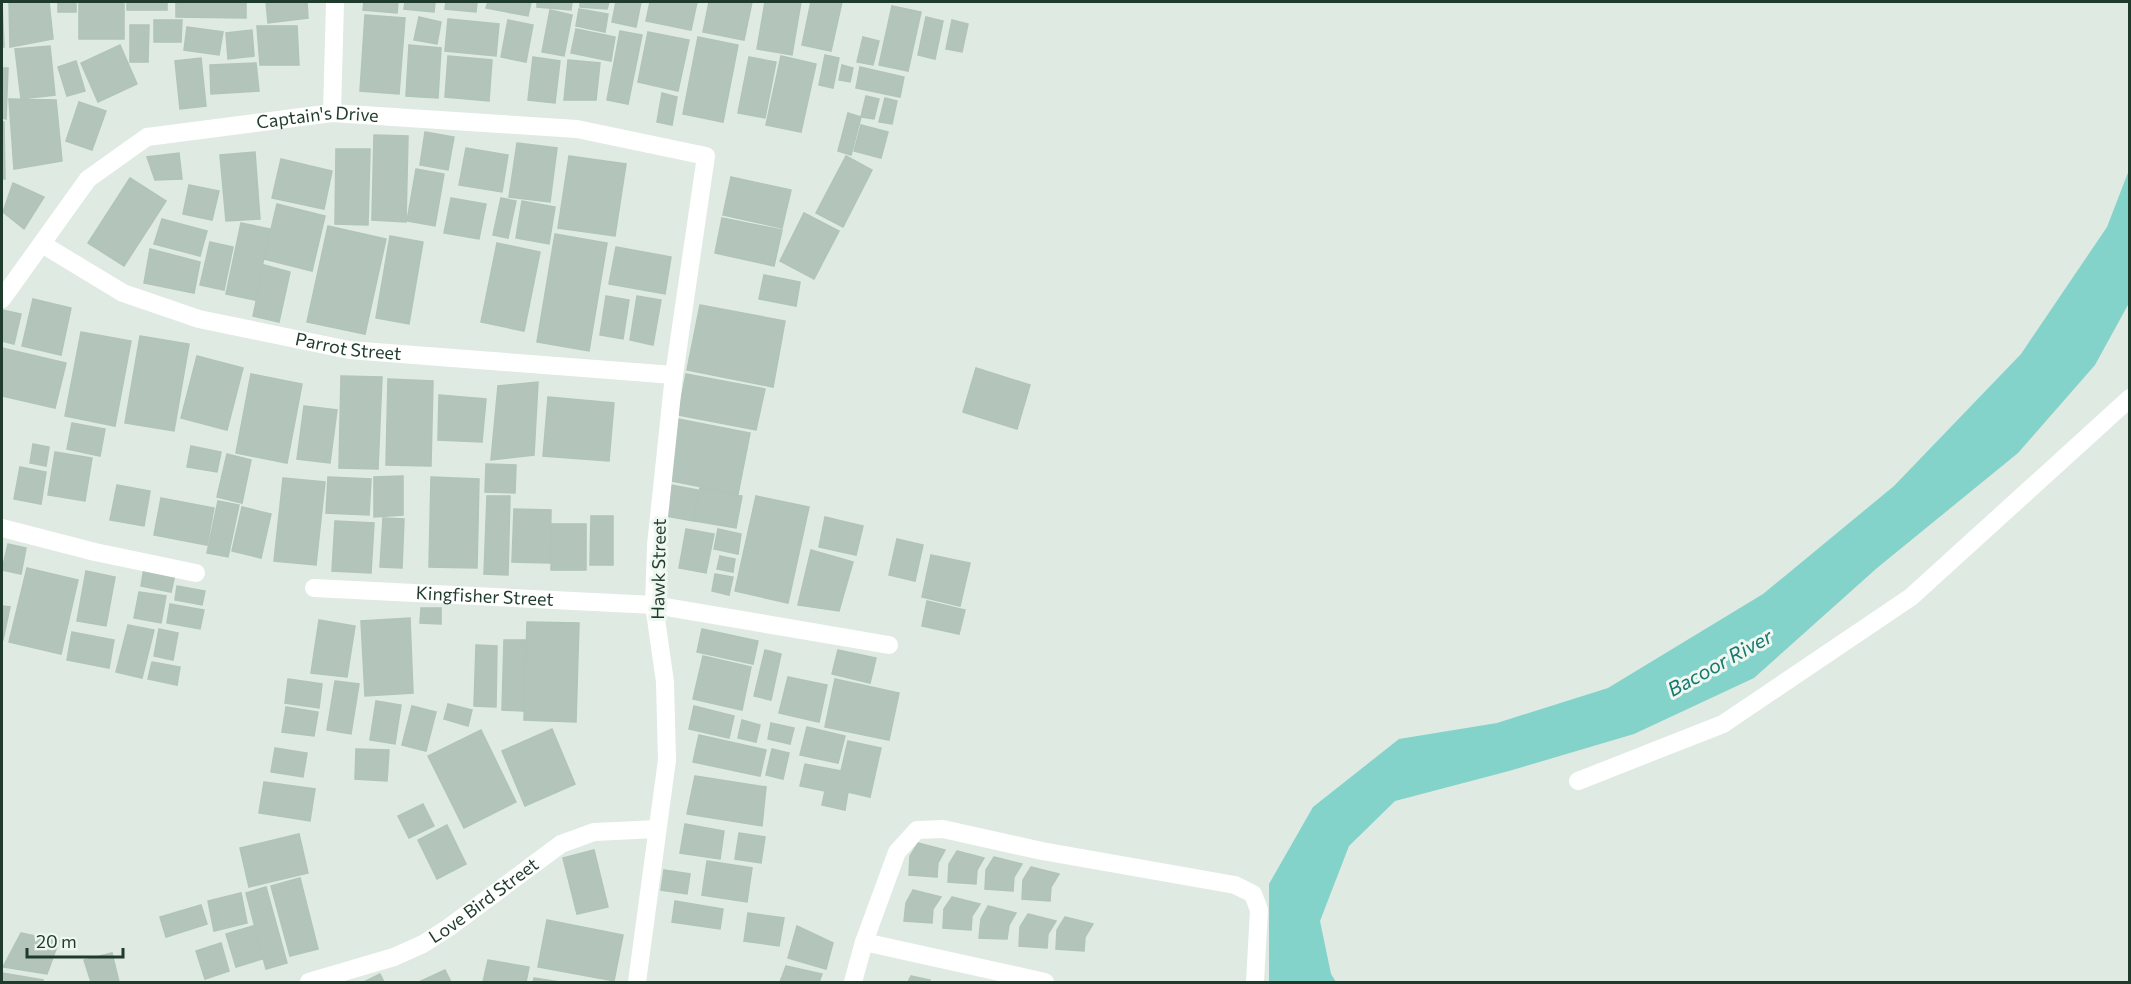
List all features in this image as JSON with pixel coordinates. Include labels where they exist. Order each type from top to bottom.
[{"type":"street","points":[[332,113],[335,2]]},
{"type":"street","name":"Captain's Drive","points":[[2,299],[88,179],[147,137],[332,113],[576,129],[706,156]]},
{"type":"street","name":"Hawk Street","points":[[636,982],[667,760],[665,682],[654,605],[656,545],[674,375],[706,156]]},
{"type":"street","name":"Parrot Street","points":[[42,244],[123,292],[199,319],[349,351],[674,375]]},
{"type":"street","points":[[1578,781],[1723,724],[1911,597],[2130,398]]},
{"type":"street","points":[[2,528],[95,552],[196,573]]},
{"type":"street","name":"Kingfisher Street","points":[[314,588],[654,605],[889,645]]},
{"type":"street","name":"Love Bird Street","points":[[309,982],[394,957],[423,944],[561,844],[594,832],[657,829]]},
{"type":"street","points":[[853,982],[864,942],[897,852],[917,830],[943,829],[1042,850],[1235,885],[1253,894],[1259,910],[1255,982]]},
{"type":"street","points":[[864,942],[1045,982]]},
{"type":"water","name":"Bacoor River","points":[[2129,170],[2129,303],[2095,365],[2018,453],[1877,568],[1754,678],[1634,734],[1509,771],[1395,801],[1349,846],[1320,921],[1331,974],[1336,982],[1269,982],[1269,884],[1313,807],[1399,739],[1497,723],[1608,688],[1763,594],[1894,486],[2021,354],[2107,227]]},
{"type":"building","points":[[2,2],[4,47],[2,47]]},
{"type":"building","points":[[9,2],[49,2],[53,39],[10,47]]},
{"type":"building","points":[[58,2],[76,2],[76,12],[58,12]]},
{"type":"building","points":[[79,2],[124,2],[124,39],[79,39]]},
{"type":"building","points":[[127,2],[167,2],[167,10],[127,10]]},
{"type":"building","points":[[176,2],[246,2],[246,18],[176,17]]},
{"type":"building","points":[[266,2],[307,2],[308,18],[268,23]]},
{"type":"building","points":[[364,2],[398,2],[397,13],[363,10]]},
{"type":"building","points":[[405,2],[435,2],[434,12],[404,9]]},
{"type":"building","points":[[446,2],[477,2],[476,12],[445,9]]},
{"type":"building","points":[[488,2],[531,2],[528,16],[486,8]]},
{"type":"building","points":[[537,2],[572,2],[571,10],[537,7]]},
{"type":"building","points":[[580,2],[609,2],[607,9],[580,7]]},
{"type":"building","points":[[616,2],[641,2],[636,27],[612,22]]},
{"type":"building","points":[[650,2],[697,2],[691,30],[646,21]]},
{"type":"building","points":[[709,2],[752,2],[744,40],[703,32]]},
{"type":"building","points":[[765,2],[801,2],[792,55],[757,49]]},
{"type":"building","points":[[811,2],[842,2],[831,51],[802,45]]},
{"type":"building","points":[[892,6],[921,12],[908,71],[879,65]]},
{"type":"building","points":[[579,9],[608,14],[605,32],[576,26]]},
{"type":"building","points":[[550,10],[572,15],[564,56],[542,52]]},
{"type":"building","points":[[365,15],[405,18],[399,94],[360,91]]},
{"type":"building","points":[[419,17],[441,22],[437,44],[414,40]]},
{"type":"building","points":[[926,17],[943,21],[935,59],[918,55]]},
{"type":"building","points":[[448,19],[499,24],[496,56],[445,51]]},
{"type":"building","points":[[154,20],[182,20],[181,42],[154,42]]},
{"type":"building","points":[[508,20],[533,25],[526,62],[501,57]]},
{"type":"building","points":[[952,20],[968,24],[962,52],[946,49]]},
{"type":"building","points":[[130,25],[149,25],[148,62],[130,62]]},
{"type":"building","points":[[257,26],[297,26],[299,65],[260,65]]},
{"type":"building","points":[[187,27],[223,32],[219,55],[184,50]]},
{"type":"building","points":[[576,29],[615,37],[611,61],[571,53]]},
{"type":"building","points":[[252,30],[254,56],[228,59],[226,33]]},
{"type":"building","points":[[620,31],[642,35],[628,104],[607,100]]},
{"type":"building","points":[[648,32],[689,40],[678,91],[638,82]]},
{"type":"building","points":[[698,37],[738,45],[723,122],[683,114]]},
{"type":"building","points":[[863,37],[879,41],[873,65],[857,62]]},
{"type":"building","points":[[120,45],[137,84],[98,102],[81,63]]},
{"type":"building","points":[[409,45],[441,48],[438,98],[406,96]]},
{"type":"building","points":[[50,46],[55,95],[21,99],[15,49]]},
{"type":"building","points":[[825,55],[839,58],[833,88],[819,85]]},
{"type":"building","points":[[448,56],[492,60],[489,101],[445,97]]},
{"type":"building","points":[[781,56],[816,64],[801,132],[766,125]]},
{"type":"building","points":[[533,57],[560,61],[555,103],[528,100]]},
{"type":"building","points":[[749,57],[776,62],[765,118],[738,113]]},
{"type":"building","points":[[201,58],[206,106],[180,109],[175,61]]},
{"type":"building","points":[[568,60],[600,63],[596,100],[564,100]]},
{"type":"building","points":[[76,61],[85,91],[67,96],[58,67]]},
{"type":"building","points":[[256,63],[259,91],[211,94],[210,65]]},
{"type":"building","points":[[842,65],[853,68],[850,82],[839,80]]},
{"type":"building","points":[[860,67],[904,77],[900,97],[856,88]]},
{"type":"building","points":[[2,68],[8,68],[6,119],[2,118]]},
{"type":"building","points":[[662,93],[677,97],[672,125],[657,122]]},
{"type":"building","points":[[866,96],[879,99],[874,119],[861,117]]},
{"type":"building","points":[[885,98],[897,101],[892,124],[879,122]]},
{"type":"building","points":[[9,99],[56,100],[62,161],[14,169]]},
{"type":"building","points":[[79,102],[106,111],[92,150],[66,141]]},
{"type":"building","points":[[848,113],[861,117],[851,155],[838,151]]},
{"type":"building","points":[[2,122],[4,122],[5,179],[2,179]]},
{"type":"building","points":[[861,125],[888,132],[881,158],[854,151]]},
{"type":"building","points":[[425,132],[454,137],[448,170],[420,165]]},
{"type":"building","points":[[374,135],[408,136],[406,222],[372,220]]},
{"type":"building","points":[[517,143],[557,148],[550,202],[509,197]]},
{"type":"building","points":[[466,148],[508,155],[502,192],[459,185]]},
{"type":"building","points":[[336,149],[370,149],[368,225],[335,224]]},
{"type":"building","points":[[255,152],[260,219],[226,221],[220,155]]},
{"type":"building","points":[[179,153],[182,179],[155,180],[147,157]]},
{"type":"building","points":[[569,156],[626,164],[615,236],[558,228]]},
{"type":"building","points":[[846,156],[872,170],[843,227],[816,213]]},
{"type":"building","points":[[281,159],[332,171],[324,209],[272,198]]},
{"type":"building","points":[[416,169],[444,174],[435,226],[407,221]]},
{"type":"building","points":[[731,177],[791,190],[782,228],[723,215]]},
{"type":"building","points":[[130,178],[166,201],[124,266],[88,243]]},
{"type":"building","points":[[13,183],[44,197],[24,229],[3,212]]},
{"type":"building","points":[[189,185],[219,191],[212,220],[183,214]]},
{"type":"building","points":[[451,198],[486,204],[479,239],[444,233]]},
{"type":"building","points":[[501,198],[516,201],[508,238],[493,235]]},
{"type":"building","points":[[522,201],[555,207],[549,244],[516,238]]},
{"type":"building","points":[[277,204],[325,216],[312,271],[264,259]]},
{"type":"building","points":[[804,213],[839,231],[814,279],[780,261]]},
{"type":"building","points":[[722,218],[782,230],[774,266],[715,253]]},
{"type":"building","points":[[162,219],[207,231],[200,256],[154,244]]},
{"type":"building","points":[[241,223],[270,229],[255,300],[226,294]]},
{"type":"building","points":[[328,226],[386,239],[365,334],[307,322]]},
{"type":"building","points":[[555,234],[607,243],[589,351],[537,342]]},
{"type":"building","points":[[390,236],[423,242],[409,324],[376,318]]},
{"type":"building","points":[[210,242],[233,247],[224,290],[200,285]]},
{"type":"building","points":[[497,243],[540,252],[524,331],[481,322]]},
{"type":"building","points":[[616,247],[671,257],[665,294],[609,284]]},
{"type":"building","points":[[150,249],[200,262],[194,293],[144,283]]},
{"type":"building","points":[[264,265],[290,272],[279,322],[253,316]]},
{"type":"building","points":[[764,275],[800,282],[796,306],[759,299]]},
{"type":"building","points":[[606,296],[629,300],[623,339],[600,335]]},
{"type":"building","points":[[637,296],[661,300],[653,345],[630,340]]},
{"type":"building","points":[[33,299],[71,308],[61,355],[22,346]]},
{"type":"building","points":[[700,305],[785,321],[773,387],[687,370]]},
{"type":"building","points":[[2,310],[21,314],[14,344],[2,341]]},
{"type":"building","points":[[81,332],[131,341],[115,426],[65,416]]},
{"type":"building","points":[[140,336],[189,344],[174,431],[125,423]]},
{"type":"building","points":[[2,348],[66,363],[55,408],[2,396]]},
{"type":"building","points":[[197,356],[243,368],[227,430],[181,418]]},
{"type":"building","points":[[976,368],[1030,385],[1017,429],[963,412]]},
{"type":"building","points":[[251,374],[302,384],[287,463],[236,453]]},
{"type":"building","points":[[686,374],[765,389],[756,430],[678,415]]},
{"type":"building","points":[[341,376],[382,377],[378,469],[339,468]]},
{"type":"building","points":[[388,379],[433,381],[431,466],[386,465]]},
{"type":"building","points":[[538,382],[534,455],[491,460],[498,386]]},
{"type":"building","points":[[439,395],[486,399],[482,442],[438,440]]},
{"type":"building","points":[[548,397],[614,403],[609,461],[543,456]]},
{"type":"building","points":[[304,406],[337,410],[330,463],[297,459]]},
{"type":"building","points":[[678,419],[750,433],[738,494],[666,480]]},
{"type":"building","points":[[72,423],[105,429],[100,456],[67,449]]},
{"type":"building","points":[[33,444],[49,447],[46,466],[30,463]]},
{"type":"building","points":[[191,446],[221,452],[217,472],[187,467]]},
{"type":"building","points":[[55,452],[92,458],[85,501],[48,495]]},
{"type":"building","points":[[227,454],[251,460],[242,503],[217,497]]},
{"type":"building","points":[[486,464],[516,465],[515,493],[485,492]]},
{"type":"building","points":[[20,467],[46,472],[41,504],[14,499]]},
{"type":"building","points":[[403,476],[403,515],[374,517],[374,477]]},
{"type":"building","points":[[328,477],[371,479],[369,515],[326,513]]},
{"type":"building","points":[[431,477],[479,479],[477,568],[429,567]]},
{"type":"building","points":[[283,478],[325,482],[316,565],[274,561]]},
{"type":"building","points":[[666,484],[698,490],[693,521],[660,515]]},
{"type":"building","points":[[117,485],[150,491],[144,526],[110,520]]},
{"type":"building","points":[[700,488],[742,496],[736,528],[694,521]]},
{"type":"building","points":[[487,496],[510,496],[508,575],[484,574]]},
{"type":"building","points":[[756,496],[809,507],[788,603],[735,591]]},
{"type":"building","points":[[161,498],[214,508],[207,545],[154,535]]},
{"type":"building","points":[[218,501],[239,505],[228,557],[207,553]]},
{"type":"building","points":[[242,507],[271,514],[261,558],[232,551]]},
{"type":"building","points":[[514,509],[551,510],[550,563],[512,562]]},
{"type":"building","points":[[591,516],[613,516],[613,565],[590,565]]},
{"type":"building","points":[[825,517],[863,526],[856,555],[819,547]]},
{"type":"building","points":[[383,518],[404,519],[402,568],[380,567]]},
{"type":"building","points":[[335,521],[374,523],[371,573],[332,571]]},
{"type":"building","points":[[552,524],[586,524],[586,570],[551,570]]},
{"type":"building","points":[[686,529],[714,534],[706,573],[679,568]]},
{"type":"building","points":[[718,529],[741,534],[738,554],[714,549]]},
{"type":"building","points":[[897,539],[923,545],[915,581],[889,575]]},
{"type":"building","points":[[8,544],[26,548],[21,574],[2,570]]},
{"type":"building","points":[[811,550],[853,562],[839,611],[798,605]]},
{"type":"building","points":[[931,555],[970,563],[960,606],[922,597]]},
{"type":"building","points":[[720,556],[735,559],[733,572],[717,569]]},
{"type":"building","points":[[27,568],[78,580],[61,654],[9,642]]},
{"type":"building","points":[[144,568],[175,574],[171,592],[141,586]]},
{"type":"building","points":[[86,571],[115,577],[106,626],[77,621]]},
{"type":"building","points":[[715,574],[733,577],[729,595],[712,591]]},
{"type":"building","points":[[177,586],[205,591],[202,605],[175,600]]},
{"type":"building","points":[[139,592],[166,596],[161,623],[134,618]]},
{"type":"building","points":[[927,601],[965,610],[959,634],[922,626]]},
{"type":"building","points":[[170,604],[204,610],[200,629],[167,623]]},
{"type":"building","points":[[2,606],[10,607],[3,640],[2,640]]},
{"type":"building","points":[[421,608],[441,608],[441,624],[420,623]]},
{"type":"building","points":[[410,618],[413,693],[365,696],[361,621]]},
{"type":"building","points":[[319,620],[355,626],[347,677],[311,673]]},
{"type":"building","points":[[527,622],[579,623],[576,722],[524,720]]},
{"type":"building","points":[[128,625],[154,630],[142,678],[116,672]]},
{"type":"building","points":[[159,629],[178,633],[173,660],[154,656]]},
{"type":"building","points":[[702,629],[758,641],[753,664],[697,652]]},
{"type":"building","points":[[72,632],[114,640],[109,668],[67,660]]},
{"type":"building","points":[[504,640],[525,640],[523,711],[502,710]]},
{"type":"building","points":[[476,645],[497,646],[496,707],[474,706]]},
{"type":"building","points":[[765,650],[781,654],[771,700],[754,696]]},
{"type":"building","points":[[838,650],[876,658],[870,683],[832,674]]},
{"type":"building","points":[[703,656],[751,667],[742,710],[693,699]]},
{"type":"building","points":[[152,662],[180,667],[177,685],[148,679]]},
{"type":"building","points":[[788,677],[827,685],[819,722],[779,713]]},
{"type":"building","points":[[288,679],[322,684],[319,708],[285,703]]},
{"type":"building","points":[[835,679],[899,693],[889,740],[825,727]]},
{"type":"building","points":[[335,681],[359,684],[351,734],[327,730]]},
{"type":"building","points":[[376,701],[401,705],[395,744],[370,740]]},
{"type":"building","points":[[448,704],[472,710],[468,726],[444,719]]},
{"type":"building","points":[[412,706],[436,712],[426,751],[402,745]]},
{"type":"building","points":[[694,706],[734,716],[729,738],[689,729]]},
{"type":"building","points":[[286,707],[318,712],[314,736],[282,732]]},
{"type":"building","points":[[742,720],[760,725],[756,742],[738,738]]},
{"type":"building","points":[[771,723],[794,728],[790,744],[768,739]]},
{"type":"building","points":[[807,727],[845,736],[838,763],[800,755]]},
{"type":"building","points":[[552,729],[575,784],[525,806],[502,751]]},
{"type":"building","points":[[481,730],[516,802],[464,828],[428,756]]},
{"type":"building","points":[[699,735],[766,750],[760,776],[693,762]]},
{"type":"building","points":[[848,741],[881,748],[870,797],[848,792],[845,810],[822,805],[825,791],[800,786],[805,764],[841,771]]},
{"type":"building","points":[[275,748],[307,753],[303,777],[271,772]]},
{"type":"building","points":[[356,749],[389,750],[387,781],[355,779]]},
{"type":"building","points":[[772,749],[789,753],[783,779],[766,775]]},
{"type":"building","points":[[695,776],[766,787],[762,826],[687,814]]},
{"type":"building","points":[[264,782],[315,789],[310,821],[259,813]]},
{"type":"building","points":[[423,804],[434,826],[409,838],[398,816]]},
{"type":"building","points":[[685,824],[724,831],[720,859],[680,853]]},
{"type":"building","points":[[447,825],[466,864],[437,879],[418,840]]},
{"type":"building","points":[[739,833],[765,837],[761,863],[735,859]]},
{"type":"building","points":[[299,834],[308,873],[249,887],[240,848]]},
{"type":"building","points":[[918,843],[945,850],[938,863],[937,877],[909,875],[910,856]]},
{"type":"building","points":[[594,850],[608,907],[577,914],[563,858]]},
{"type":"building","points":[[957,851],[984,858],[977,870],[976,884],[948,882],[949,864]]},
{"type":"building","points":[[994,857],[1022,864],[1014,877],[1013,891],[985,889],[986,870]]},
{"type":"building","points":[[707,861],[752,868],[747,902],[702,895]]},
{"type":"building","points":[[1031,867],[1059,874],[1051,887],[1050,901],[1022,899],[1023,880]]},
{"type":"building","points":[[664,870],[690,874],[687,894],[661,890]]},
{"type":"building","points":[[300,878],[318,949],[290,956],[271,886]]},
{"type":"building","points":[[266,887],[287,963],[266,969],[246,893]]},
{"type":"building","points":[[913,890],[941,897],[933,909],[932,923],[904,921],[906,903]]},
{"type":"building","points":[[241,893],[247,923],[214,931],[208,901]]},
{"type":"building","points":[[952,897],[980,904],[972,916],[971,930],[943,928],[944,909]]},
{"type":"building","points":[[675,901],[723,909],[720,929],[672,922]]},
{"type":"building","points":[[201,905],[207,924],[166,937],[160,917]]},
{"type":"building","points":[[988,906],[1016,913],[1009,925],[1007,939],[979,938],[981,919]]},
{"type":"building","points":[[748,913],[784,918],[779,946],[744,941]]},
{"type":"building","points":[[1028,914],[1056,921],[1048,934],[1047,948],[1019,946],[1020,927]]},
{"type":"building","points":[[1065,917],[1093,924],[1085,937],[1084,951],[1056,949],[1057,930]]},
{"type":"building","points":[[547,920],[623,935],[614,981],[538,967]]},
{"type":"building","points":[[253,926],[262,959],[236,967],[226,934]]},
{"type":"building","points":[[797,926],[833,943],[826,969],[788,958]]},
{"type":"building","points":[[21,933],[59,941],[47,974],[3,967]]},
{"type":"building","points":[[221,943],[229,971],[205,979],[196,951]]},
{"type":"building","points":[[112,953],[119,982],[91,982],[84,960]]},
{"type":"building","points":[[488,960],[529,967],[526,982],[483,982]]},
{"type":"building","points":[[786,966],[822,974],[819,982],[780,982]]},
{"type":"building","points":[[445,970],[451,982],[419,982]]},
{"type":"building","points":[[2,973],[43,980],[43,982],[2,982]]},
{"type":"building","points":[[380,974],[384,982],[364,982]]},
{"type":"building","points":[[911,976],[930,980],[930,982],[908,982]]},
{"type":"building","points":[[534,978],[560,982],[533,982]]}]
